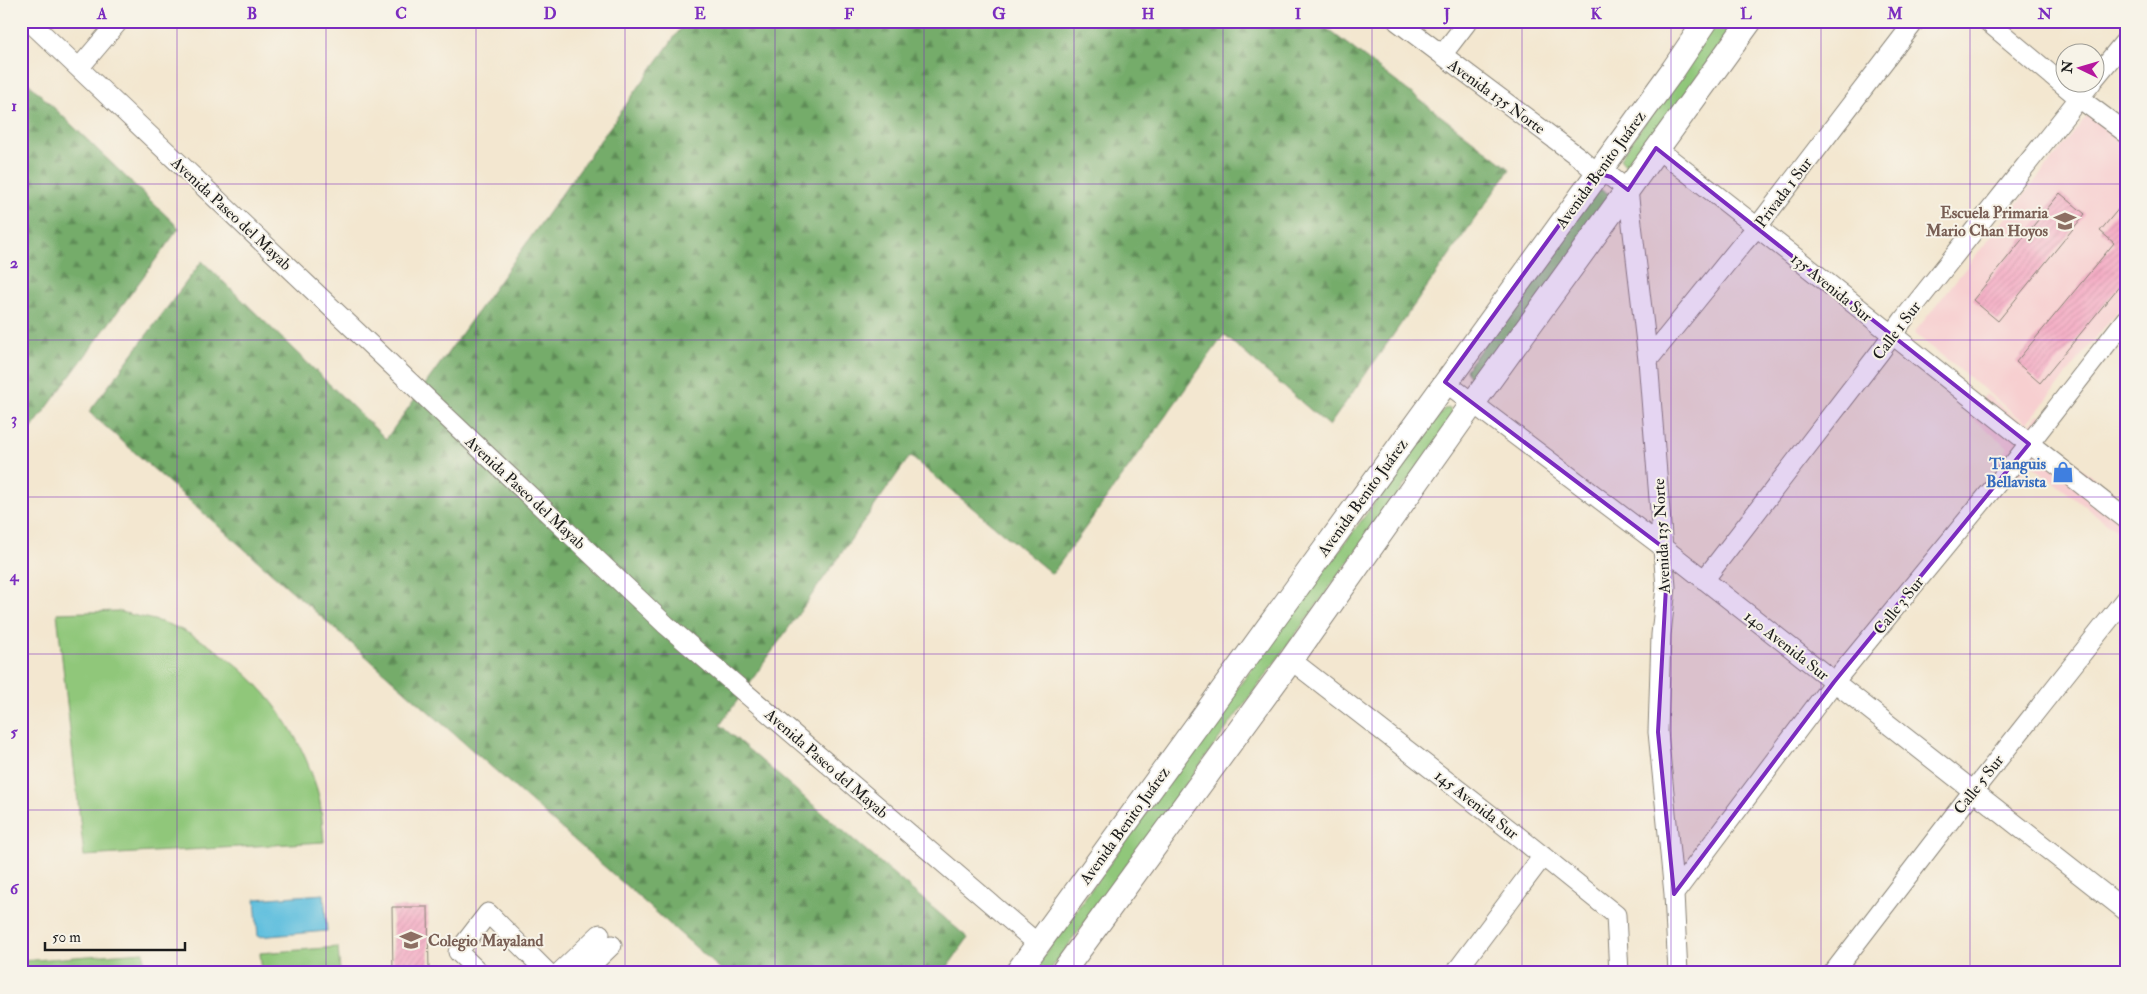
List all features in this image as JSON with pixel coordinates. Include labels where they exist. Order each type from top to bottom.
[{"type":"main road","name":"Avenida Benito Juárez","points":[[1017,973],[1597,172],[1673,70],[1706,21]]},
{"type":"main road","name":"Avenida Benito Juárez","points":[[1062,973],[1291,660],[1628,190],[1656,148],[1750,21]]},
{"type":"street","name":"Avenida Paseo del Mayab","points":[[30,21],[666,626],[1038,944]]},
{"type":"street","points":[[78,68],[119,21]]},
{"type":"street","name":"Avenida 135 Norte","points":[[1397,21],[1597,172],[1611,177],[1628,190],[1648,360],[1664,548],[1666,587],[1661,635],[1658,732],[1674,894],[1678,973]]},
{"type":"street","points":[[1442,56],[1468,21]]},
{"type":"street","name":"Privada 1 Sur","points":[[1648,360],[1758,226],[1915,21]]},
{"type":"street","points":[[1987,21],[2079,98],[2126,133]]},
{"type":"street","points":[[2104,67],[2126,40]]},
{"type":"street","name":"Calle 1 Sur","points":[[1704,580],[1892,336],[2084,92]]},
{"type":"street","name":"135 Avenida Sur","points":[[1656,148],[1758,226],[1892,336],[2126,519]]},
{"type":"street","name":"Calle 3 Sur","points":[[1674,894],[1834,682],[2029,444],[2126,319]]},
{"type":"street","name":"140 Avenida Sur","points":[[1445,382],[1664,548],[2126,911]]},
{"type":"street","name":"Calle 5 Sur","points":[[1833,973],[1973,791],[2126,598]]},
{"type":"street","name":"145 Avenida Sur","points":[[1291,660],[1616,915],[1619,973]]},
{"type":"street","points":[[1455,973],[1543,856]]},
{"type":"street","points":[[480,973],[458,952],[488,914],[548,973]]},
{"type":"street","points":[[559,973],[606,940],[583,973]]},
{"type":"highlighted area","points":[[1656,148],[2029,444],[1834,682],[1674,894],[1658,732],[1666,587],[1664,548],[1445,382],[1597,173],[1611,177],[1628,190]]},
{"type":"shaded area","name":"Escuela Primaria Mario Chan Hoyos","points":[[2090,112],[2126,141],[2126,300],[2027,424],[1914,333]]},
{"type":"shaded area","name":"Tianguis Bellavista","points":[[1986,394],[2028,427],[2038,414],[2054,427],[2045,441],[2126,503],[2126,538],[2029,463],[2016,480],[1996,464],[2008,447],[1969,416]]},
{"type":"green space","points":[[686,21],[1317,21],[1510,169],[1329,426],[1224,335],[1052,574],[910,456],[720,725],[968,938],[943,973],[725,973],[89,412],[202,261],[386,439]]},
{"type":"green space","points":[[1715,21],[1737,21],[1634,166],[1626,166],[1620,159]]},
{"type":"green space","points":[[21,76],[179,228],[21,443]]},
{"type":"green space","points":[[1601,190],[1609,194],[1606,210],[1484,375],[1474,381],[1469,377],[1466,370],[1594,191]]},
{"type":"green space","points":[[1450,408],[1454,417],[1048,973],[1031,973],[1188,755],[1444,409]]},
{"type":"green space","points":[[118,611],[173,626],[204,642],[246,674],[264,693],[281,713],[306,760],[320,799],[324,842],[84,856],[57,613]]},
{"type":"green space","points":[[338,947],[340,973],[262,973],[260,953]]},
{"type":"green space","points":[[144,952],[145,973],[21,973],[21,961]]},
{"type":"water","points":[[324,894],[327,931],[258,937],[255,899]]},
{"type":"building","points":[[2060,193],[2085,214],[1998,321],[1973,300]]},
{"type":"building","points":[[2126,200],[2126,278],[2040,383],[2016,362],[2114,243],[2100,231]]},
{"type":"building","name":"Colegio Mayaland","points":[[392,907],[428,907],[429,973],[393,973]]},
{"type":"place","name":"Escuela Primaria Mario Chan Hoyos","points":[[2065,221]]},
{"type":"place","name":"Tianguis Bellavista","points":[[2063,472]]},
{"type":"place","name":"Colegio Mayaland","points":[[411,940]]}]
